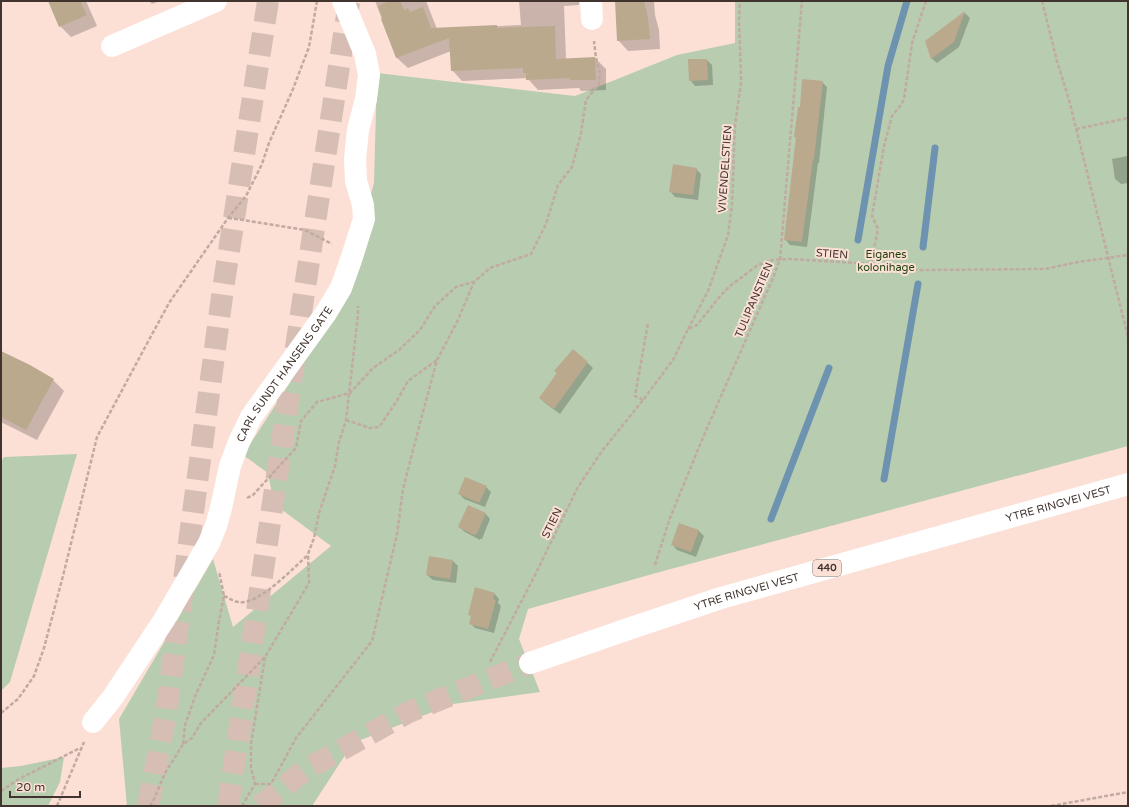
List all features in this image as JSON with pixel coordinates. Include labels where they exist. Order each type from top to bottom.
[{"type":"street","points":[[112,46],[216,1]]},
{"type":"street","name":"CARL SUNDT HANSENS GATE","points":[[92,722],[113,697],[164,620],[209,543],[221,508],[230,466],[251,417],[326,313],[341,288],[351,260],[364,219],[363,205],[356,181],[355,158],[358,130],[366,99],[369,75],[365,54],[343,1]]},
{"type":"street","name":"YTRE RINGVEI VEST","points":[[530,663],[634,626],[721,598],[1128,484]]},
{"type":"path","points":[[1,712],[18,699],[34,676],[44,648],[97,437],[169,303],[228,218],[246,196],[262,164],[269,143],[293,89],[309,47],[318,1]]},
{"type":"path","name":"VIVENDELSTIEN","points":[[688,329],[708,291],[728,235],[732,205],[735,125],[741,83],[739,22],[740,1]]},
{"type":"path","name":"TULIPANSTIEN","points":[[655,564],[680,492],[780,259],[802,1]]},
{"type":"path","points":[[871,264],[878,229],[872,216],[884,146],[892,116],[904,99],[912,43],[926,1]]},
{"type":"path","points":[[1042,1],[1096,204],[1128,337]]},
{"type":"path","points":[[221,508],[253,496],[296,448],[300,421],[318,402],[350,393],[373,368],[399,350],[420,330],[435,306],[456,287],[474,282],[490,268],[531,254],[546,224],[558,185],[572,167],[581,134],[586,100],[599,84],[600,73],[594,47],[591,10]]},
{"type":"path","points":[[1076,129],[1128,118]]},
{"type":"path","points":[[228,218],[305,230],[343,249],[351,260]]},
{"type":"path","name":"STIEN","points":[[490,662],[578,487],[602,451],[673,360],[688,329],[697,325],[730,286],[758,266],[772,260],[780,259],[871,264],[919,270],[1044,269],[1078,262],[1128,255]]},
{"type":"path","points":[[255,784],[271,784],[296,738],[372,641],[397,534],[403,489],[437,360],[457,322],[474,282]]},
{"type":"path","points":[[183,744],[192,738],[201,724],[265,657],[309,583],[308,554],[314,538],[319,513],[335,466],[339,442],[346,420],[358,316],[358,302]]},
{"type":"path","points":[[643,400],[635,396],[648,323]]},
{"type":"path","points":[[346,420],[370,428],[379,427],[396,402],[408,380],[437,360]]},
{"type":"path","points":[[150,806],[165,773],[183,744],[185,725],[196,694],[214,655],[224,596],[219,573],[224,554],[221,550],[209,543]]},
{"type":"path","points":[[224,596],[240,603],[264,594],[308,554]]},
{"type":"path","points":[[242,806],[255,784],[251,768],[252,744],[265,657]]},
{"type":"path","points":[[57,806],[92,722]]},
{"type":"path","points":[[1,791],[19,779],[81,748]]},
{"type":"path","points":[[1051,806],[1128,792]]},
{"type":"green space","name":"Eiganes kolonihage","points":[[735,1],[1128,1],[1128,446],[528,609],[519,639],[540,692],[453,704],[353,743],[312,806],[127,806],[119,719],[213,559],[233,627],[331,546],[274,504],[268,473],[243,455],[340,306],[374,183],[377,73],[575,96],[677,55],[735,43]]},
{"type":"green space","points":[[77,454],[10,682],[1,691],[1,462],[4,457]]},
{"type":"green space","points":[[64,757],[60,782],[48,806],[1,806],[1,768],[21,766]]},
{"type":"building","points":[[48,1],[80,1],[87,15],[59,27]]},
{"type":"building","points":[[389,1],[400,1],[404,10],[408,8],[410,12],[423,7],[431,28],[497,25],[497,28],[555,26],[556,59],[595,57],[596,80],[570,80],[570,78],[526,80],[526,73],[523,73],[523,68],[451,71],[449,38],[396,58],[381,19],[378,6]]},
{"type":"building","points":[[615,1],[644,1],[648,18],[650,39],[617,41]]},
{"type":"building","points":[[965,11],[954,42],[931,59],[925,41]]},
{"type":"building","points":[[688,59],[707,59],[708,80],[689,81]]},
{"type":"building","points":[[802,79],[823,81],[802,242],[784,240],[796,137],[794,137],[798,107],[800,107]]},
{"type":"building","points":[[673,164],[697,168],[693,195],[669,192]]},
{"type":"building","points":[[573,349],[588,362],[554,409],[539,398],[557,373],[554,371]]},
{"type":"building","points":[[1,351],[54,379],[26,430],[1,417]]},
{"type":"building","points":[[465,477],[487,486],[479,503],[458,494]]},
{"type":"building","points":[[468,505],[486,513],[476,535],[458,527]]},
{"type":"building","points":[[679,523],[699,530],[691,552],[671,545]]},
{"type":"building","points":[[429,556],[453,560],[450,579],[426,575]]},
{"type":"building","points":[[475,587],[495,593],[493,599],[496,600],[488,629],[469,624],[471,616],[468,615]]},
{"type":"waterway","points":[[858,240],[888,66],[907,1]]},
{"type":"waterway","points":[[923,247],[935,148]]},
{"type":"waterway","points":[[884,479],[918,284]]},
{"type":"waterway","points":[[771,519],[829,368]]},
{"type":"tunnel","points":[[148,806],[166,714],[223,289],[268,1]]},
{"type":"tunnel","points":[[228,806],[349,2]]},
{"type":"tunnel","points":[[260,806],[305,770],[409,712],[530,663]]}]
